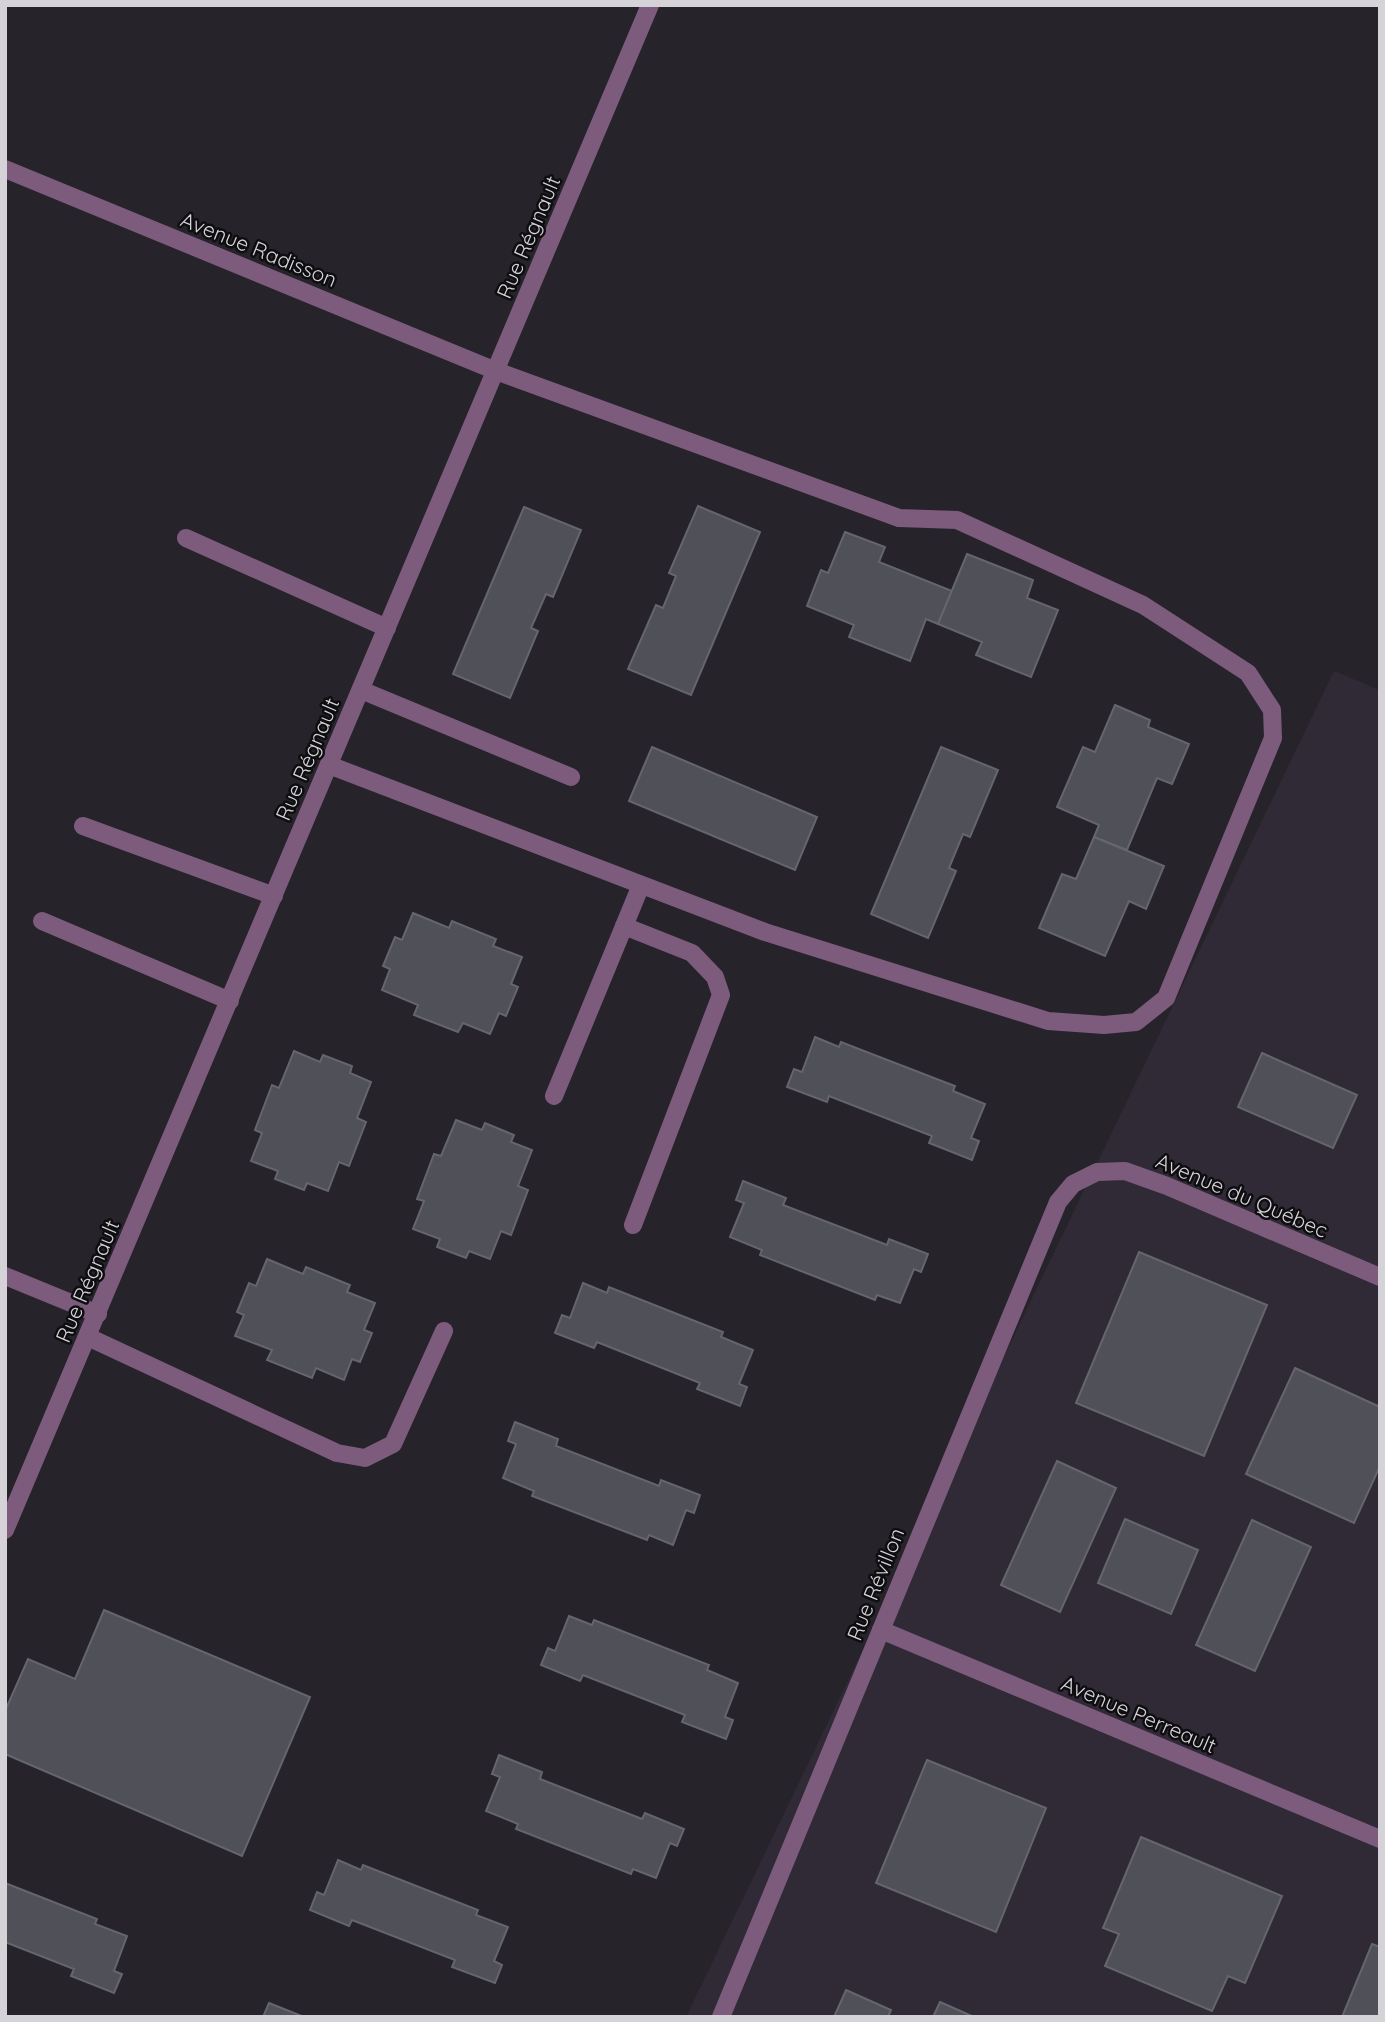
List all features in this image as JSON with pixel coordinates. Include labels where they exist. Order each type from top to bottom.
[{"type":"street","name":"Rue Régnault","points":[[5,1530],[650,5]]},
{"type":"street","name":"Avenue Radisson","points":[[5,169],[496,371],[899,518],[957,520],[1143,605],[1248,673],[1272,710],[1273,738],[1166,998],[1136,1022],[1104,1026],[1048,1021],[765,932],[330,765]]},
{"type":"street","points":[[186,538],[387,628]]},
{"type":"street","points":[[361,690],[571,777]]},
{"type":"street","points":[[83,826],[274,896]]},
{"type":"street","points":[[554,1096],[641,885]]},
{"type":"street","points":[[43,921],[230,1001]]},
{"type":"street","points":[[624,926],[692,953],[715,977],[721,995],[634,1225]]},
{"type":"street","name":"Avenue du Québec","points":[[1085,1178],[1097,1172],[1125,1171],[1167,1186],[1380,1277]]},
{"type":"street","name":"Rue Révillon","points":[[721,2017],[1058,1202],[1073,1184],[1085,1178]]},
{"type":"street","points":[[5,1276],[98,1314]]},
{"type":"street","points":[[88,1337],[337,1452],[365,1458],[393,1444],[444,1331]]},
{"type":"street","name":"Avenue Perreault","points":[[881,1630],[1380,1839]]},
{"type":"shaded area","points":[[1334,671],[1380,690],[1380,2017],[686,2017]]},
{"type":"building","points":[[698,506],[760,532],[691,695],[628,669],[656,605],[663,608],[676,576],[669,573]]},
{"type":"building","points":[[524,507],[581,530],[553,597],[546,594],[531,628],[538,631],[510,698],[453,674]]},
{"type":"building","points":[[845,532],[885,547],[879,562],[952,591],[938,624],[926,619],[910,661],[849,637],[854,625],[807,606],[821,570],[828,573]]},
{"type":"building","points":[[967,554],[1033,580],[1027,598],[1058,610],[1031,677],[976,655],[982,642],[938,624]]},
{"type":"building","points":[[1115,705],[1150,720],[1148,727],[1189,744],[1172,784],[1157,778],[1127,850],[1094,837],[1099,825],[1057,807],[1083,747],[1095,752]]},
{"type":"building","points":[[652,747],[817,817],[795,870],[629,801]]},
{"type":"building","points":[[941,747],[998,770],[970,837],[963,834],[949,868],[956,871],[928,938],[871,914]]},
{"type":"building","points":[[1094,837],[1164,866],[1146,909],[1129,901],[1105,956],[1039,928],[1062,874],[1076,879]]},
{"type":"building","points":[[413,913],[449,928],[452,921],[496,939],[493,946],[522,957],[511,984],[518,987],[506,1016],[499,1013],[490,1034],[463,1023],[458,1032],[414,1015],[418,1005],[382,990],[390,969],[383,966],[395,937],[402,940]]},
{"type":"building","points":[[815,1037],[839,1047],[841,1042],[955,1086],[953,1091],[985,1104],[971,1138],[979,1141],[972,1160],[929,1143],[932,1136],[829,1096],[827,1102],[787,1087],[794,1069],[802,1072]]},
{"type":"building","points":[[294,1051],[320,1062],[323,1055],[352,1066],[350,1073],[371,1082],[357,1118],[366,1122],[349,1166],[339,1162],[328,1191],[307,1183],[304,1190],[275,1179],[278,1171],[251,1161],[262,1133],[255,1130],[272,1085],[279,1088]]},
{"type":"building","points":[[1262,1053],[1357,1095],[1333,1148],[1238,1107]]},
{"type":"building","points":[[456,1120],[482,1130],[485,1123],[514,1135],[511,1142],[532,1150],[518,1186],[528,1190],[511,1235],[501,1231],[490,1259],[469,1251],[466,1258],[437,1247],[440,1239],[413,1229],[424,1201],[417,1199],[434,1154],[441,1156]]},
{"type":"building","points":[[743,1181],[786,1198],[783,1205],[887,1245],[889,1239],[928,1254],[921,1272],[914,1269],[900,1303],[877,1295],[875,1300],[760,1255],[762,1250],[730,1237],[744,1203],[736,1200]]},
{"type":"building","points":[[1139,1252],[1267,1305],[1204,1456],[1076,1403]]},
{"type":"building","points":[[267,1259],[303,1274],[306,1267],[350,1285],[347,1292],[375,1303],[364,1330],[372,1333],[360,1362],[352,1359],[344,1380],[316,1368],[312,1378],[267,1360],[272,1350],[235,1336],[244,1315],[237,1312],[249,1283],[256,1286]]},
{"type":"building","points":[[583,1283],[607,1293],[609,1287],[723,1332],[721,1337],[753,1350],[739,1384],[747,1387],[740,1406],[697,1389],[700,1383],[597,1342],[594,1348],[555,1333],[562,1315],[570,1318]]},
{"type":"building","points":[[1295,1368],[1380,1407],[1380,1466],[1354,1523],[1246,1474]]},
{"type":"building","points":[[515,1422],[558,1439],[556,1446],[659,1486],[661,1480],[700,1495],[694,1513],[686,1510],[673,1545],[649,1535],[647,1540],[532,1496],[534,1491],[503,1478],[516,1444],[508,1441]]},
{"type":"building","points":[[1057,1461],[1116,1488],[1060,1612],[1001,1585]]},
{"type":"building","points":[[1125,1519],[1198,1550],[1171,1614],[1098,1583]]},
{"type":"building","points":[[1252,1520],[1311,1547],[1255,1671],[1196,1645]]},
{"type":"building","points":[[104,1610],[310,1697],[242,1856],[5,1754],[5,1711],[28,1659],[75,1679]]},
{"type":"building","points":[[569,1616],[592,1625],[594,1620],[709,1665],[707,1670],[738,1683],[725,1717],[733,1720],[726,1739],[682,1722],[685,1715],[583,1675],[580,1681],[541,1665],[548,1648],[555,1651]]},
{"type":"building","points":[[499,1755],[542,1772],[540,1779],[642,1819],[645,1813],[684,1829],[677,1846],[670,1843],[656,1878],[633,1869],[631,1874],[516,1829],[518,1824],[486,1811],[500,1777],[492,1774]]},
{"type":"building","points":[[927,1760],[1046,1808],[996,1932],[876,1883]]},
{"type":"building","points":[[1141,1837],[1282,1896],[1245,1983],[1228,1976],[1212,2011],[1105,1966],[1119,1934],[1103,1928]]},
{"type":"building","points":[[338,1860],[361,1870],[363,1865],[478,1910],[476,1915],[508,1927],[494,1961],[502,1965],[495,1983],[452,1967],[455,1960],[352,1920],[349,1926],[310,1910],[317,1892],[324,1895]]},
{"type":"building","points":[[5,1883],[97,1919],[95,1924],[127,1936],[114,1971],[122,1974],[114,1993],[71,1976],[74,1969],[5,1942]]},
{"type":"building","points":[[1372,1944],[1380,1947],[1380,2017],[1342,2017]]},
{"type":"building","points":[[846,1990],[891,2010],[888,2017],[834,2017]]},
{"type":"building","points":[[940,2002],[974,2017],[933,2017]]},
{"type":"building","points":[[269,2003],[304,2017],[263,2017]]}]
